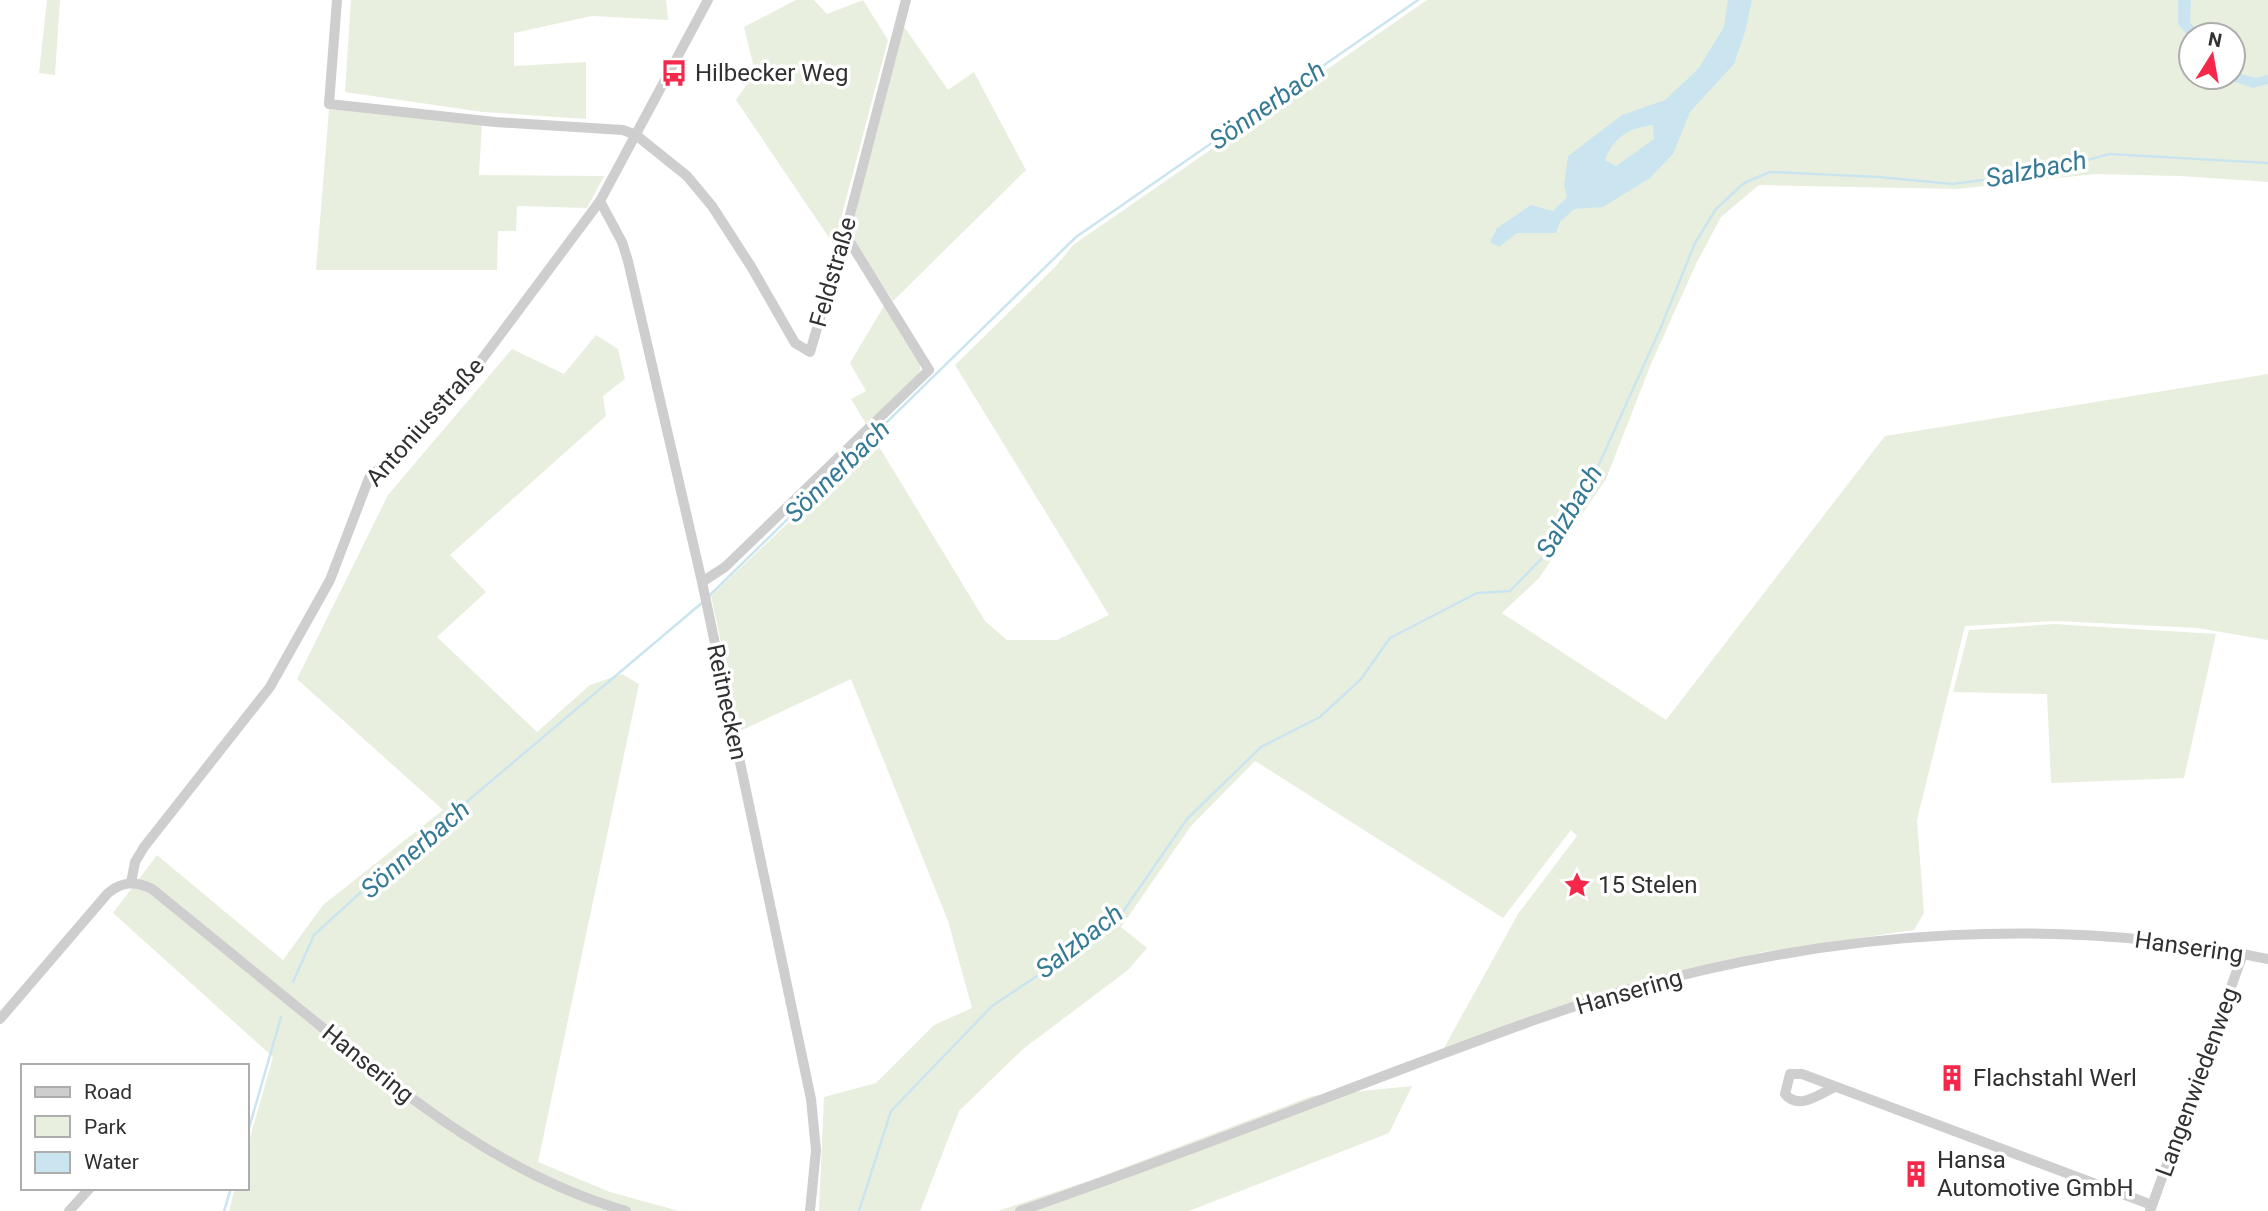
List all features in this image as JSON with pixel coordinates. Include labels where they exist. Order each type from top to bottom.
[{"type":"street","points":[[337,0],[329,104],[495,122],[623,130],[636,135]]},
{"type":"street","name":"Antoniusstraße","points":[[131,883],[135,862],[144,847],[270,687],[330,580],[369,478],[441,410],[600,201],[708,0]]},
{"type":"street","name":"Feldstraße","points":[[636,135],[687,176],[712,206],[795,343],[810,352],[845,234],[906,0]]},
{"type":"street","name":"Reitnecken","points":[[600,201],[622,242],[628,261],[707,604],[811,1099],[816,1150],[810,1211]]},
{"type":"street","points":[[703,587],[726,568],[929,370],[845,234]]},
{"type":"street","points":[[0,1019],[108,893],[131,883]]},
{"type":"street","name":"Hansering","points":[[131,883],[152,889],[384,1078],[459,1133],[538,1177],[626,1211]]},
{"type":"street","name":"Hansering","points":[[1020,1211],[1533,1021],[1637,987],[1745,962],[1850,944],[1969,935],[2101,936],[2171,943],[2268,959]]},
{"type":"street","name":"Langenwiedenweg","points":[[2151,1208],[2243,954]]},
{"type":"street","points":[[1835,1087],[2151,1208]]},
{"type":"street","points":[[69,1211],[88,1190]]},
{"type":"green space","points":[[47,0],[60,0],[55,75],[39,73]]},
{"type":"green space","points":[[351,0],[666,0],[668,20],[592,16],[514,33],[514,66],[586,62],[586,119],[483,112],[345,92]]},
{"type":"green space","points":[[796,0],[814,0],[827,14],[863,0],[888,40],[834,245],[736,100],[755,72],[744,27]]},
{"type":"green space","points":[[1427,0],[2268,0],[2268,182],[2095,174],[1957,189],[1759,185],[1721,217],[1696,264],[1651,364],[1606,479],[1539,578],[1502,613],[1666,720],[1885,436],[2268,374],[2268,640],[2197,628],[2057,621],[1965,626],[1917,820],[1924,913],[1914,930],[1763,952],[1634,983],[1444,1048],[1518,914],[1577,836],[1571,830],[1503,918],[1255,761],[1191,826],[1121,927],[1147,948],[1128,970],[1023,1049],[959,1111],[920,1211],[819,1211],[824,1097],[876,1083],[934,1025],[972,1008],[948,921],[851,679],[740,731],[711,596],[875,440],[985,621],[1007,640],[1057,640],[1109,615],[955,365],[1057,265],[1073,245]]},
{"type":"green space","points":[[903,25],[948,90],[974,72],[1026,170],[893,301],[853,239],[853,223]]},
{"type":"green space","points":[[329,109],[482,125],[479,175],[604,176],[587,208],[517,206],[516,231],[498,231],[497,270],[316,270]]},
{"type":"green space","points":[[885,304],[921,361],[919,375],[866,424],[851,399],[866,391],[850,363]]},
{"type":"green space","points":[[596,335],[618,349],[625,379],[603,396],[606,416],[450,555],[486,592],[437,637],[537,732],[590,685],[622,674],[639,684],[538,1162],[610,1192],[679,1211],[229,1211],[234,1190],[248,1190],[248,1144],[273,1057],[113,913],[157,855],[283,960],[323,905],[443,810],[297,679],[388,495],[512,349],[564,374]]},
{"type":"green space","points":[[2054,624],[2216,634],[2184,778],[2051,783],[2047,694],[1953,692],[1969,630]]},
{"type":"green space","points":[[1412,1086],[1389,1133],[1189,1211],[998,1211],[1094,1179],[1312,1096]]},
{"type":"water","points":[[1728,0],[1752,0],[1734,64],[1690,112],[1673,154],[1650,178],[1603,207],[1574,209],[1560,222],[1556,233],[1517,233],[1499,247],[1490,242],[1497,228],[1531,205],[1553,211],[1567,197],[1564,185],[1568,156],[1622,115],[1665,100],[1698,69],[1724,27]],"holes":[[[1653,125],[1654,139],[1616,166],[1605,160],[1613,145],[1630,131]]]},
{"type":"water","points":[[2178,0],[2191,0],[2190,21],[2178,21]]},
{"type":"water","points":[[2268,75],[2268,84],[2253,88],[2247,86],[2247,76],[2256,78]]},
{"type":"waterway","name":"Sönnerbach","points":[[708,597],[1076,237],[1418,0]]},
{"type":"waterway","name":"Salzbach","points":[[859,1211],[891,1111],[992,1006],[1084,945],[1122,913],[1187,819],[1261,747],[1320,717],[1361,679],[1390,638],[1477,593],[1510,591],[1549,551],[1591,482],[1661,327],[1695,243],[1716,209],[1744,183],[1770,172],[1879,177],[1952,184],[2038,173],[2110,154],[2268,163]]},
{"type":"waterway","name":"Sönnerbach","points":[[293,982],[314,935],[374,880],[703,602]]},
{"type":"waterway","name":"Sönnerbach","points":[[248,1132],[281,1017]]},
{"type":"waterway","name":"Sönnerbach","points":[[224,1211],[230,1190]]},
{"type":"place","name":"Hilbecker Weg","points":[[674,73]]},
{"type":"place","name":"15 Stelen","points":[[1577,885]]},
{"type":"place","name":"Flachstahl Werl","points":[[1952,1078]]},
{"type":"place","name":"Hansa Automotive GmbH","points":[[1916,1174]]}]
